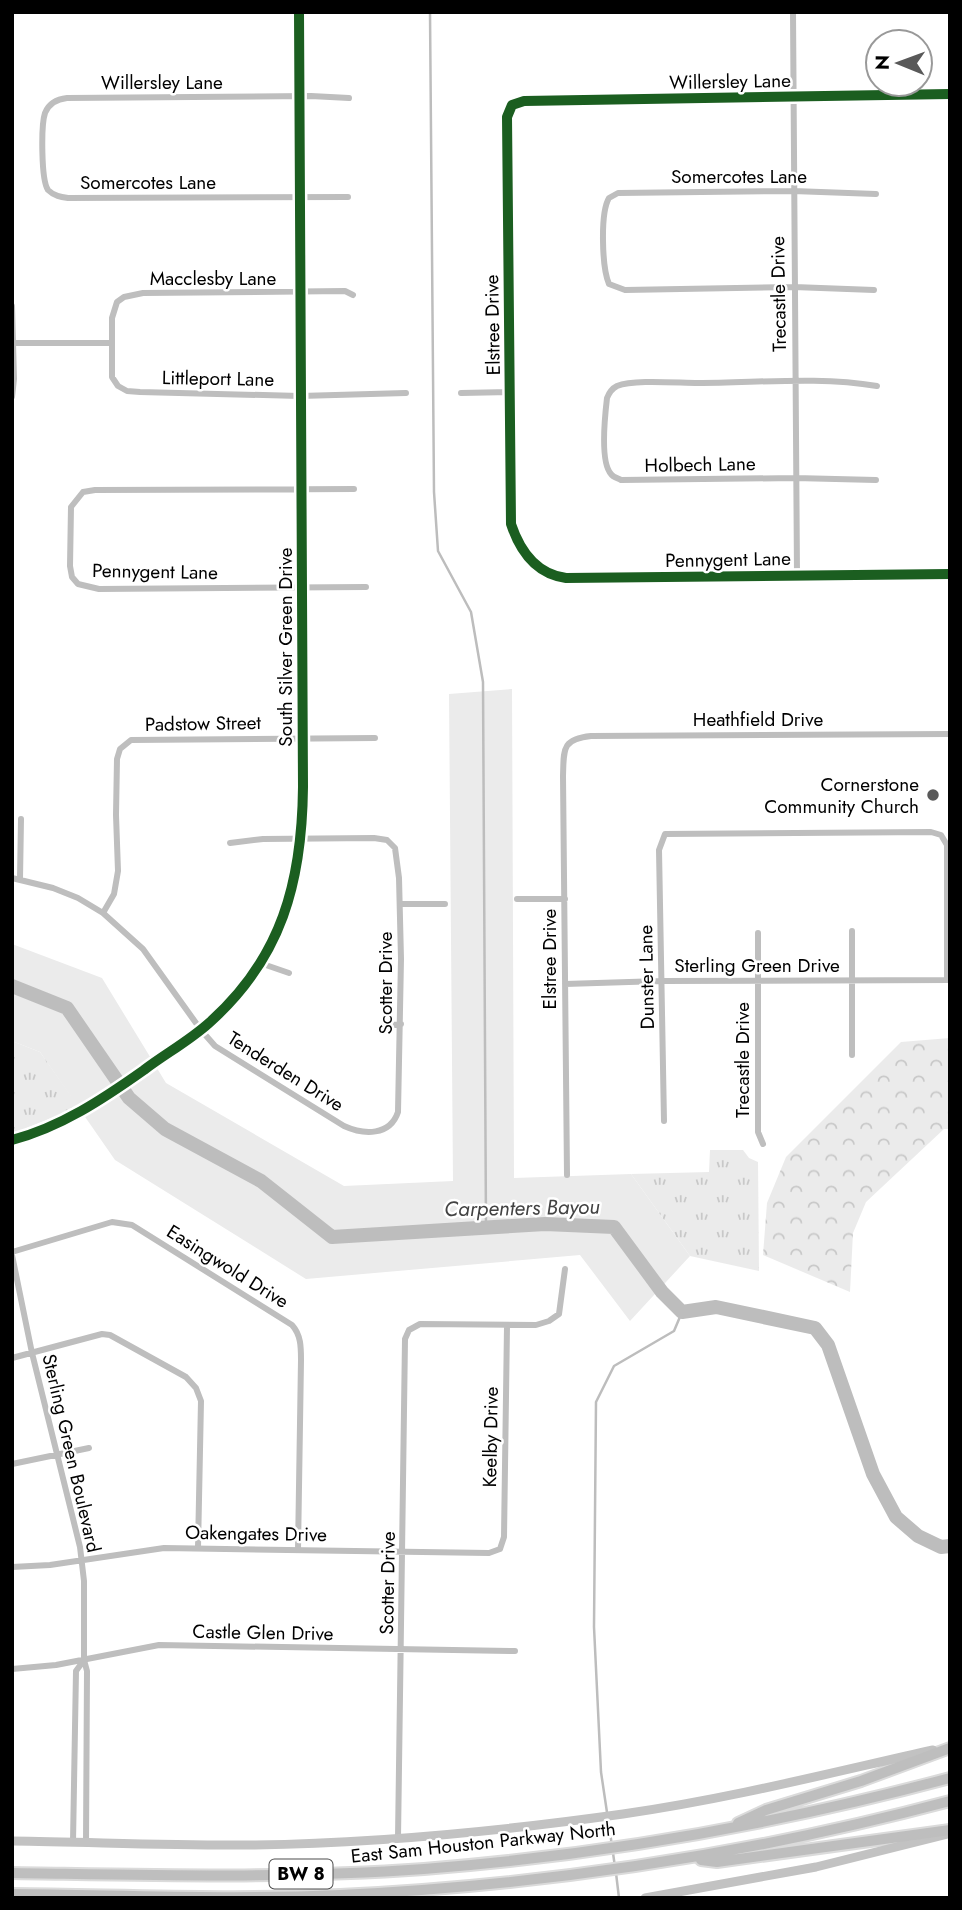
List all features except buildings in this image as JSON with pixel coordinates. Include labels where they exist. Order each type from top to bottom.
[{"type":"highway","points":[[721,1830],[766,1810],[861,1781],[950,1747]]},
{"type":"highway","name":"East Sam Houston Parkway North","points":[[12,1873],[251,1876],[424,1869],[588,1851],[721,1830],[854,1802],[950,1778]]},
{"type":"highway","name":"East Sam Houston Parkway North","points":[[12,1894],[251,1897],[426,1890],[590,1873],[691,1858],[858,1824],[950,1801]]},
{"type":"highway","points":[[691,1858],[717,1862],[950,1832]]},
{"type":"main road","name":"East Sam Houston Parkway North","points":[[12,1841],[256,1845],[398,1838],[625,1813],[801,1781],[950,1747]]},
{"type":"main road","points":[[645,1898],[816,1867],[950,1832]]},
{"type":"street","name":"South Silver Green Drive","points":[[12,1140],[45,1129],[91,1106],[201,1030],[238,994],[260,963],[287,910],[295,881],[302,839],[303,738],[299,12]]},
{"type":"street","name":"Trecastle Drive","points":[[793,12],[797,575]]},
{"type":"street","name":"Willersley Lane","points":[[512,105],[524,101],[950,94]]},
{"type":"street","name":"Willersley Lane","points":[[58,99],[299,96],[349,98]]},
{"type":"street","name":"Somercotes Lane","points":[[58,99],[50,104],[43,124],[44,177],[47,189],[56,196],[348,197]]},
{"type":"street","name":"Elstree Drive","points":[[512,105],[508,117],[511,524],[520,544]]},
{"type":"street","name":"Somercotes Lane","points":[[794,287],[625,290],[609,284],[605,274],[606,202],[618,193],[793,191],[876,194]]},
{"type":"street","points":[[794,287],[874,290]]},
{"type":"street","name":"Macclesby Lane","points":[[111,343],[113,309],[117,302],[124,297],[143,293],[345,292],[353,295]]},
{"type":"street","points":[[12,306],[12,397]]},
{"type":"street","points":[[13,343],[111,343]]},
{"type":"street","name":"Littleport Lane","points":[[111,343],[112,377],[118,386],[127,391],[300,396],[406,393]]},
{"type":"street","points":[[795,382],[848,382],[877,386]]},
{"type":"street","name":"Holbech Lane","points":[[795,382],[627,384],[616,387],[609,391],[606,410],[606,464],[612,476],[635,481],[795,478],[876,480]]},
{"type":"street","points":[[461,393],[510,392]]},
{"type":"street","points":[[302,488],[354,489]]},
{"type":"street","name":"Pennygent Lane","points":[[302,488],[83,492],[71,507],[72,576],[78,584],[87,588],[366,587]]},
{"type":"street","name":"Pennygent Lane","points":[[520,544],[534,565],[554,576],[566,578],[950,574]]},
{"type":"street","name":"Heathfield Drive","points":[[568,744],[580,737],[591,736],[950,734]]},
{"type":"street","name":"Padstow Street","points":[[103,913],[114,894],[117,880],[117,759],[120,749],[131,740],[375,738]]},
{"type":"street","name":"Elstree Drive","points":[[567,1175],[563,776],[564,750],[568,744]]},
{"type":"street","points":[[16,878],[21,820]]},
{"type":"street","name":"Dunster Lane","points":[[664,1121],[659,850],[665,834],[931,832],[941,835],[947,845],[949,980]]},
{"type":"street","name":"Scotter Drive","points":[[302,839],[381,838],[395,847],[398,853],[401,1024],[396,1119]]},
{"type":"street","points":[[230,843],[263,839],[302,839]]},
{"type":"street","name":"Tenderden Drive","points":[[16,878],[78,898],[103,913],[143,949],[201,1030],[221,1051],[354,1131],[384,1130],[396,1119]]},
{"type":"street","points":[[517,899],[565,899]]},
{"type":"street","points":[[400,904],[445,904]]},
{"type":"street","points":[[852,931],[852,1055]]},
{"type":"street","name":"Trecastle Drive","points":[[758,933],[758,1132],[763,1144]]},
{"type":"street","points":[[260,963],[289,973]]},
{"type":"street","name":"Sterling Green Drive","points":[[565,984],[949,980]]},
{"type":"street","points":[[383,1026],[401,1024]]},
{"type":"street","name":"Easingwold Drive","points":[[12,1254],[96,1225],[119,1221],[143,1232],[297,1330],[301,1360],[298,1550]]},
{"type":"street","name":"Sterling Green Boulevard","points":[[12,1254],[32,1353],[59,1454],[82,1559],[84,1660],[87,1671],[86,1842]]},
{"type":"street","points":[[507,1325],[536,1325],[549,1321],[558,1314],[565,1269]]},
{"type":"street","name":"Scotter Drive","points":[[398,1838],[405,1339],[409,1330],[420,1324],[507,1325]]},
{"type":"street","name":"Keelby Drive","points":[[500,1549],[504,1536],[507,1325]]},
{"type":"street","points":[[12,1358],[102,1334],[110,1335],[186,1377],[196,1388],[201,1401],[198,1548]]},
{"type":"street","points":[[12,1464],[89,1448]]},
{"type":"street","name":"Oakengates Drive","points":[[12,1567],[50,1565],[164,1548],[489,1553],[500,1549]]},
{"type":"street","name":"Castle Glen Drive","points":[[12,1669],[84,1660],[159,1645],[515,1651]]},
{"type":"street","name":"Sterling Green Boulevard","points":[[73,1842],[76,1671],[84,1660]]},
{"type":"street","points":[[75,1719],[87,1717]]},
{"type":"green space","points":[[512,689],[514,1178],[631,1174],[690,1256],[630,1321],[580,1255],[306,1279],[115,1160],[40,1052],[12,1041],[12,944],[102,978],[166,1083],[344,1186],[453,1181],[449,694]]},
{"type":"green space","points":[[950,1038],[950,1129],[944,1129],[866,1202],[853,1233],[850,1292],[763,1255],[767,1203],[786,1157],[901,1042]]},
{"type":"green space","points":[[12,1041],[40,1052],[79,1107],[12,1134]]},
{"type":"green space","points":[[710,1150],[743,1150],[749,1158],[758,1162],[759,1271],[690,1256],[631,1174],[709,1172]]},
{"type":"waterway","points":[[430,12],[434,492],[438,551],[471,612],[483,682],[486,1228]]},
{"type":"waterway","name":"Carpenters Bayou","points":[[12,986],[67,1008],[129,1098],[165,1129],[261,1181],[332,1237],[545,1224],[614,1227],[662,1292],[682,1312],[716,1307],[815,1328],[828,1345],[873,1474],[896,1517],[918,1536],[941,1547],[950,1546]]},
{"type":"waterway","points":[[612,1846],[601,1772],[594,1627],[596,1402],[614,1366],[674,1331],[682,1312]]},
{"type":"waterway","points":[[613,1853],[615,1867]]},
{"type":"waterway","points":[[616,1873],[619,1898]]},
{"type":"cycle path","points":[[12,1140],[48,1128],[97,1101],[209,1023],[234,998],[271,945],[292,886],[302,822],[303,787],[299,12]]},
{"type":"cycle path","points":[[950,94],[524,101],[512,105],[507,117],[511,524],[519,543],[531,560],[546,572],[566,578],[950,574]]},
{"type":"place","name":"Cornerstone Community Church","points":[[933,795]]}]
